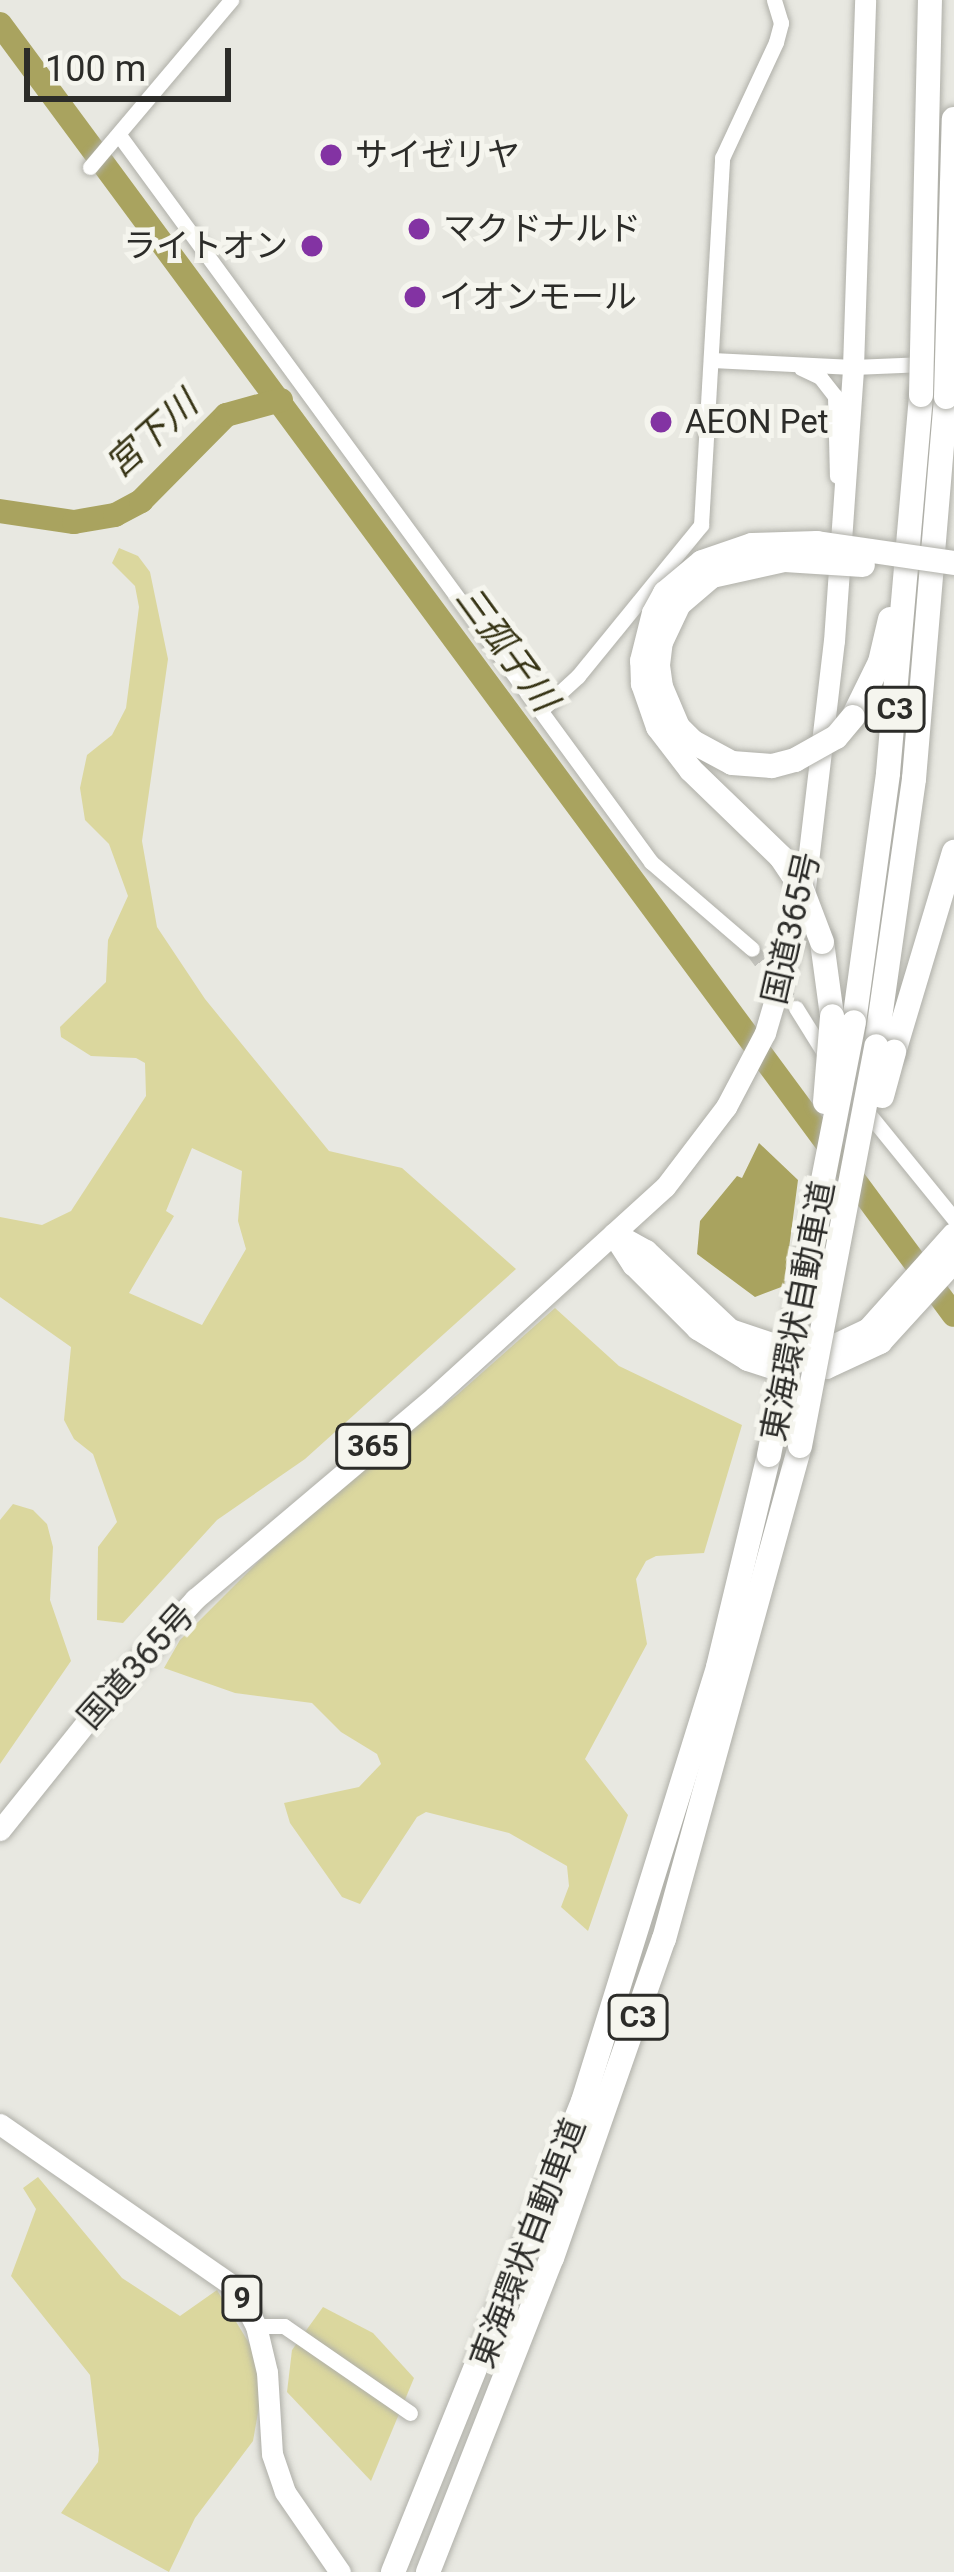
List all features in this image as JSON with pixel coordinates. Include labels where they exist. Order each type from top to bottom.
[{"type":"highway","name":"C3","points":[[885,1049],[914,779],[927,396],[930,0]]},
{"type":"highway","name":"C3","points":[[843,1019],[888,773],[954,119]]},
{"type":"highway","points":[[927,396],[887,635],[868,693],[853,717],[836,737],[795,760],[752,767],[712,755],[678,727],[661,687],[658,665],[668,622],[692,590],[712,576],[760,562],[851,563],[954,580]]},
{"type":"highway","points":[[843,1019],[801,887],[781,857],[691,770],[658,727],[643,685],[645,638],[665,593],[702,562],[726,551],[782,542],[954,563]]},
{"type":"highway","points":[[885,1049],[954,852]]},
{"type":"highway","name":"東海環状自動車道","points":[[394,2570],[583,2101],[718,1667],[798,1319],[843,1019]]},
{"type":"highway","name":"東海環状自動車道","points":[[428,2572],[552,2258],[664,1939],[800,1446],[885,1049]]},
{"type":"highway","points":[[615,1235],[646,1252],[708,1316],[778,1351],[812,1353],[848,1342],[907,1305],[951,1248]]},
{"type":"main road","name":"国道365号","points":[[0,1830],[108,1695],[195,1599],[434,1397],[615,1235],[694,1152],[748,1067],[764,1033],[803,904],[845,508],[865,8]]},
{"type":"main road","name":"9","points":[[0,2124],[237,2289],[256,2326],[267,2372],[272,2454],[301,2521],[340,2572]]},
{"type":"street","points":[[90,167],[231,0]]},
{"type":"street","points":[[542,709],[578,676],[701,525],[722,158],[776,42],[781,22],[774,0]]},
{"type":"street","points":[[114,140],[542,709],[651,862],[752,949]]},
{"type":"street","points":[[712,360],[854,367],[954,359]]},
{"type":"street","points":[[792,363],[820,377],[836,396],[836,470],[845,508]]},
{"type":"street","points":[[796,1008],[855,1101],[954,1220]]},
{"type":"street","points":[[256,2326],[284,2326],[410,2413]]},
{"type":"shaded area","points":[[119,548],[138,556],[150,572],[168,659],[142,841],[157,927],[205,999],[329,1151],[402,1168],[516,1269],[305,1459],[217,1520],[123,1623],[97,1620],[98,1547],[117,1522],[93,1454],[74,1439],[64,1420],[71,1347],[0,1297],[0,1217],[42,1225],[71,1211],[146,1096],[145,1063],[136,1058],[91,1056],[61,1037],[60,1027],[106,982],[108,940],[128,896],[109,844],[85,820],[80,788],[87,755],[112,735],[126,708],[139,607],[135,586],[112,563]],"holes":[[[192,1148],[242,1171],[238,1221],[246,1249],[202,1325],[129,1293],[174,1216],[166,1211]]]},
{"type":"shaded area","points":[[759,1143],[798,1180],[784,1286],[755,1297],[697,1254],[700,1221],[737,1176],[742,1178]]},
{"type":"shaded area","points":[[555,1308],[619,1366],[742,1425],[704,1553],[656,1556],[646,1561],[636,1579],[647,1644],[585,1759],[628,1815],[588,1931],[561,1907],[569,1886],[567,1866],[509,1833],[426,1812],[417,1817],[360,1904],[342,1897],[290,1823],[284,1803],[359,1787],[381,1764],[377,1754],[341,1732],[312,1703],[235,1693],[164,1668],[180,1640],[311,1509],[458,1394]]},
{"type":"shaded area","points":[[13,1504],[33,1510],[47,1524],[53,1547],[50,1600],[71,1661],[0,1764],[0,1520]]},
{"type":"shaded area","points":[[38,2177],[122,2278],[180,2316],[217,2290],[258,2358],[262,2390],[253,2441],[195,2518],[169,2572],[61,2513],[98,2462],[99,2450],[90,2375],[11,2276],[36,2209],[23,2188]]},
{"type":"shaded area","points":[[323,2307],[373,2333],[414,2378],[371,2481],[287,2392],[292,2350]]},
{"type":"waterway","name":"三孤子川","points":[[0,24],[954,1315]]},
{"type":"waterway","name":"宮下川","points":[[0,511],[74,522],[115,515],[141,501],[226,415],[281,400]]},
{"type":"tunnel","points":[[752,949],[796,1008]]},
{"type":"place","name":"サイゼリヤ","points":[[331,155]]},
{"type":"place","name":"マクドナルド","points":[[419,229]]},
{"type":"place","name":"ライトオン","points":[[312,246]]},
{"type":"place","name":"イオンモール","points":[[415,297]]},
{"type":"place","name":"AEON Pet","points":[[661,422]]}]
